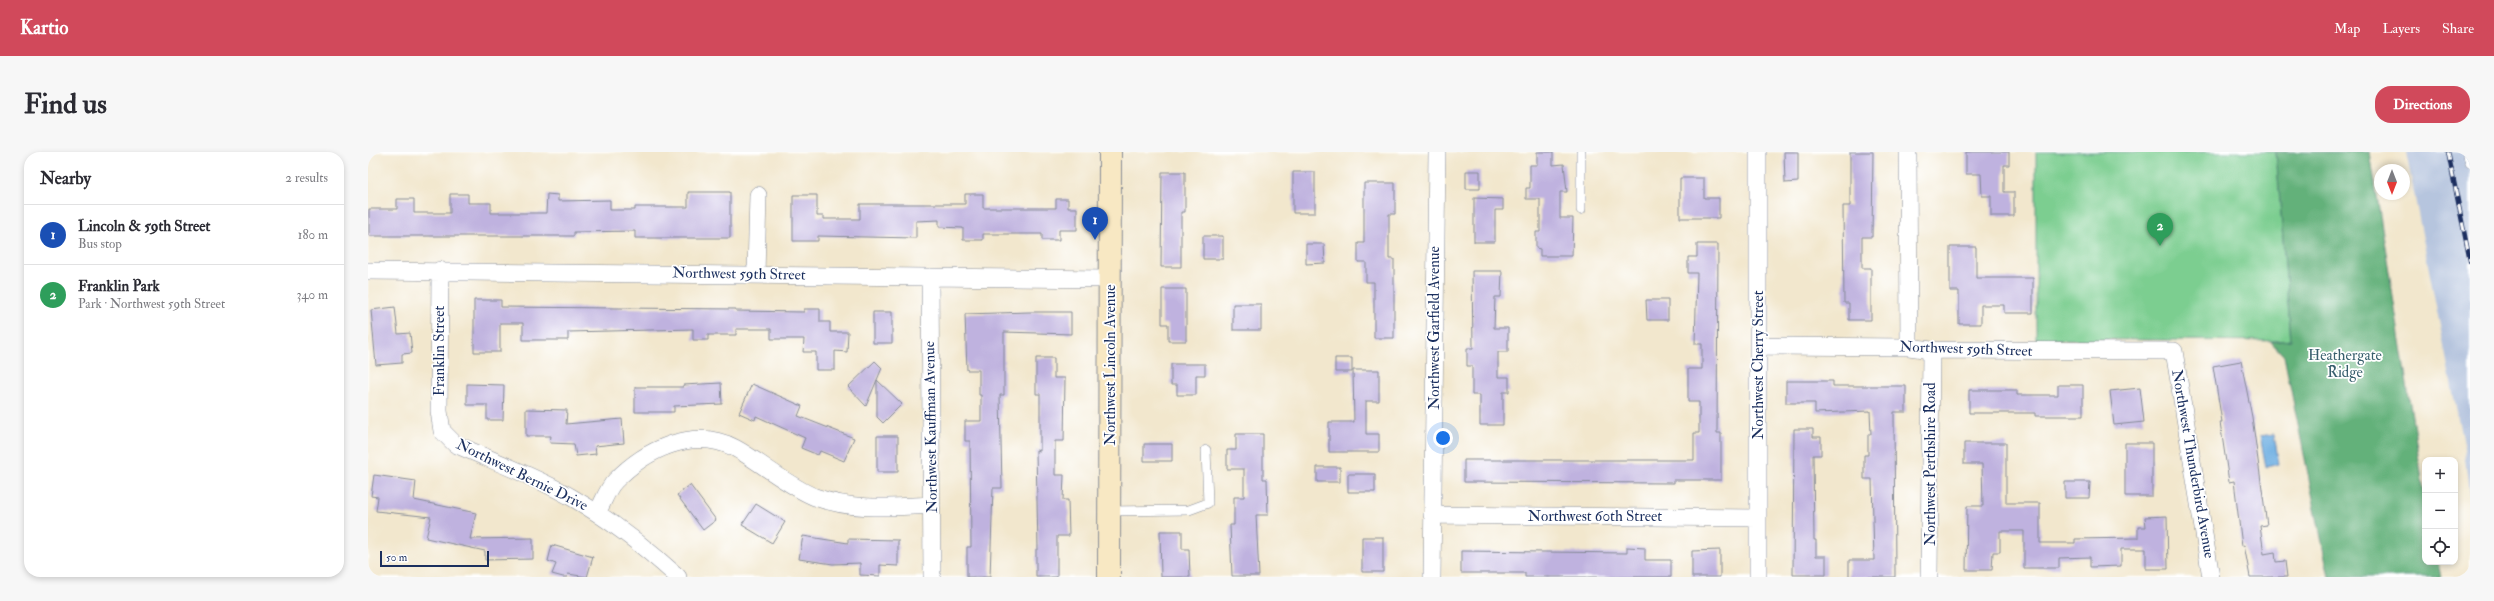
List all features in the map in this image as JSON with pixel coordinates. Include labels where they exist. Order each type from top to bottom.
[{"type":"street","name":"Northwest Lincoln Avenue","points":[[1109,577],[1110,152]]},
{"type":"street","name":"Northwest Garfield Avenue","points":[[1432,577],[1436,152]]},
{"type":"street","name":"Northwest Cherry Street","points":[[1758,152],[1758,577]]},
{"type":"street","points":[[1908,152],[1909,347]]},
{"type":"street","points":[[756,274],[758,195]]},
{"type":"street","name":"Northwest 59th Street","points":[[368,271],[440,270],[1110,279]]},
{"type":"street","name":"Franklin Street","points":[[440,270],[439,411],[442,431]]},
{"type":"street","name":"Northwest Kauffman Avenue","points":[[930,277],[932,577]]},
{"type":"street","name":"Northwest 59th Street","points":[[1758,346],[1909,347],[1931,350],[2174,352]]},
{"type":"street","name":"Northwest Perthshire Road","points":[[1929,577],[1931,350]]},
{"type":"street","name":"Northwest Thunderbird Avenue","points":[[2174,352],[2212,577]]},
{"type":"street","name":"Northwest Bernie Drive","points":[[442,431],[455,444],[570,496],[639,541],[678,577]]},
{"type":"street","points":[[597,513],[614,482],[640,459],[666,445],[695,439],[714,441],[734,448],[813,496],[846,506],[873,508],[932,505]]},
{"type":"street","name":"Northwest 60th Street","points":[[1432,515],[1758,518]]},
{"type":"lane","points":[[1581,152],[1581,210]]},
{"type":"lane","points":[[2467,152],[2470,163]]},
{"type":"lane","points":[[1109,511],[1189,510],[1208,504],[1206,450]]},
{"type":"shaded area","points":[[2406,152],[2470,152],[2470,501],[2464,449],[2410,172],[2410,164],[2408,164]]},
{"type":"green space","points":[[2036,152],[2276,152],[2291,341],[2036,339]]},
{"type":"green space","name":"Heathergate Ridge","points":[[2276,152],[2370,152],[2374,177],[2374,200],[2378,200],[2422,479],[2422,565],[2439,565],[2441,577],[2329,577],[2284,356],[2271,342],[2291,340]]},
{"type":"water","points":[[2274,434],[2279,464],[2266,467],[2260,436]]},
{"type":"building","points":[[1537,152],[1553,152],[1553,165],[1564,164],[1567,192],[1560,192],[1560,218],[1573,218],[1572,256],[1540,256],[1540,249],[1536,248],[1536,232],[1540,232],[1540,199],[1526,199],[1526,188],[1530,188],[1530,165],[1537,165]]},
{"type":"building","points":[[1784,152],[1798,152],[1798,182],[1785,183]]},
{"type":"building","points":[[1850,152],[1873,152],[1872,237],[1862,237],[1862,268],[1871,268],[1871,320],[1849,320],[1849,303],[1844,303],[1843,206],[1850,206]]},
{"type":"building","points":[[1966,152],[2009,152],[2009,165],[2004,165],[2004,192],[2014,192],[2014,216],[1991,216],[1991,196],[1982,196],[1981,174],[1966,174]]},
{"type":"building","points":[[1466,171],[1480,171],[1480,189],[1466,189]]},
{"type":"building","points":[[1162,172],[1185,172],[1185,212],[1181,212],[1181,267],[1161,267]]},
{"type":"building","points":[[1293,172],[1315,172],[1315,213],[1293,213]]},
{"type":"building","points":[[1680,178],[1704,178],[1704,198],[1719,198],[1719,218],[1680,218]]},
{"type":"building","points":[[1364,183],[1395,183],[1395,214],[1389,214],[1389,259],[1394,259],[1394,338],[1374,338],[1374,282],[1366,282],[1366,262],[1358,262],[1358,243],[1364,243]]},
{"type":"building","points":[[688,192],[730,192],[730,238],[635,238],[635,231],[574,232],[574,236],[369,236],[369,209],[397,209],[397,199],[414,199],[414,213],[450,213],[450,194],[468,194],[468,203],[491,203],[491,213],[546,213],[547,194],[558,195],[558,201],[610,200],[610,210],[635,210],[635,207],[688,207]]},
{"type":"building","points":[[965,194],[983,194],[983,208],[1056,208],[1056,199],[1068,199],[1068,208],[1077,208],[1077,230],[1059,230],[1059,240],[1042,240],[1042,234],[983,234],[983,240],[963,240],[963,228],[939,227],[939,220],[916,221],[916,238],[818,236],[818,241],[793,241],[793,195],[817,195],[817,216],[824,216],[824,219],[860,219],[860,204],[965,204]]},
{"type":"building","points":[[1474,198],[1503,199],[1503,210],[1495,210],[1495,242],[1474,242]]},
{"type":"building","points":[[1203,236],[1223,236],[1223,259],[1203,259]]},
{"type":"building","points":[[1306,244],[1324,244],[1325,263],[1306,264]]},
{"type":"building","points":[[1697,244],[1718,244],[1717,433],[1721,433],[1721,480],[1674,480],[1674,483],[1464,482],[1464,460],[1694,460],[1694,433],[1699,433],[1699,402],[1688,402],[1688,369],[1702,369],[1702,344],[1695,344],[1697,273],[1688,273],[1688,257],[1697,257]]},
{"type":"building","points":[[1950,247],[1976,247],[1976,278],[2033,278],[2033,313],[2004,313],[2004,305],[1981,305],[1981,324],[1959,324],[1959,291],[1950,291]]},
{"type":"building","points":[[1472,271],[1502,271],[1501,297],[1495,297],[1494,328],[1508,328],[1508,352],[1498,352],[1498,377],[1509,377],[1509,392],[1503,392],[1503,425],[1480,425],[1480,395],[1472,395],[1472,366],[1467,366],[1467,348],[1473,348]]},
{"type":"building","points":[[1162,289],[1186,289],[1186,341],[1168,341],[1168,324],[1162,324]]},
{"type":"building","points":[[474,300],[501,300],[501,307],[736,309],[736,311],[804,312],[804,309],[820,309],[820,322],[830,322],[830,332],[848,332],[847,352],[835,351],[835,370],[816,370],[816,352],[803,352],[804,339],[771,339],[771,329],[736,329],[736,335],[708,335],[708,340],[693,340],[693,329],[568,332],[568,340],[523,340],[523,323],[500,323],[500,352],[474,352]]},
{"type":"building","points":[[1646,300],[1668,300],[1668,320],[1647,320]]},
{"type":"building","points":[[1233,304],[1261,304],[1261,330],[1233,330]]},
{"type":"building","points":[[395,307],[398,334],[410,333],[412,353],[402,354],[402,363],[376,365],[371,310]]},
{"type":"building","points":[[873,312],[892,312],[892,343],[873,343]]},
{"type":"building","points":[[1071,312],[1071,334],[1004,332],[1004,395],[1000,395],[1002,488],[993,488],[990,577],[967,577],[967,547],[971,547],[970,441],[965,441],[965,421],[981,421],[981,395],[979,395],[979,370],[967,370],[965,314]]},
{"type":"building","points":[[1036,358],[1054,358],[1054,378],[1065,378],[1064,441],[1055,441],[1055,475],[1064,475],[1063,500],[1068,500],[1069,536],[1057,536],[1057,577],[1036,577],[1036,549],[1038,549],[1036,450],[1040,451],[1040,394],[1036,394]]},
{"type":"building","points":[[1335,358],[1352,358],[1352,372],[1335,372]]},
{"type":"building","points":[[875,361],[882,368],[866,406],[848,387]]},
{"type":"building","points":[[2241,361],[2252,417],[2267,525],[2260,526],[2264,554],[2275,552],[2276,562],[2285,561],[2287,577],[2250,577],[2244,545],[2242,546],[2234,481],[2229,482],[2220,422],[2222,422],[2213,366]]},
{"type":"building","points":[[1171,364],[1205,364],[1205,375],[1196,375],[1196,395],[1177,395],[1177,385],[1171,385]]},
{"type":"building","points":[[1353,370],[1379,370],[1379,401],[1366,401],[1366,434],[1379,434],[1379,452],[1329,452],[1329,422],[1354,422]]},
{"type":"building","points":[[877,380],[902,404],[883,423],[877,417]]},
{"type":"building","points":[[1786,381],[1833,381],[1833,386],[1906,386],[1906,412],[1894,412],[1895,577],[1849,577],[1849,560],[1874,560],[1872,479],[1864,479],[1864,455],[1868,455],[1868,434],[1871,434],[1870,411],[1815,413],[1815,403],[1786,403]]},
{"type":"building","points":[[721,383],[722,404],[674,406],[674,412],[635,412],[635,387],[683,387],[683,385]]},
{"type":"building","points":[[467,384],[504,385],[503,420],[487,420],[487,405],[467,405]]},
{"type":"building","points":[[752,384],[802,406],[798,416],[854,438],[844,461],[820,451],[818,455],[801,448],[805,438],[756,416],[755,420],[739,413]]},
{"type":"building","points":[[2058,385],[2083,385],[2083,416],[2035,416],[2035,413],[1969,413],[1969,390],[2017,390],[2017,395],[2058,395]]},
{"type":"building","points":[[2140,388],[2144,422],[2114,425],[2110,391]]},
{"type":"building","points":[[526,409],[567,410],[566,424],[622,419],[624,443],[595,446],[596,454],[576,456],[574,444],[550,443],[551,436],[526,436]]},
{"type":"building","points":[[1794,429],[1813,429],[1813,437],[1821,437],[1821,455],[1813,455],[1814,540],[1816,540],[1816,556],[1826,556],[1826,575],[1793,575]]},
{"type":"building","points":[[1236,434],[1263,434],[1263,479],[1267,479],[1268,515],[1256,515],[1259,576],[1232,576],[1230,525],[1234,525],[1234,497],[1244,497],[1244,469],[1227,469],[1227,450],[1236,450]]},
{"type":"building","points":[[877,436],[898,436],[898,472],[877,472]]},
{"type":"building","points":[[1964,443],[2006,443],[2006,503],[2040,503],[2040,543],[2075,543],[2075,539],[2138,538],[2138,527],[2146,527],[2145,517],[2167,516],[2168,569],[2146,569],[2146,549],[2121,549],[2121,566],[2090,567],[2090,557],[2059,558],[2059,568],[2024,568],[2024,531],[2000,531],[2000,552],[1993,552],[1992,570],[1966,570],[1967,506],[1983,506],[1982,464],[1964,464]]},
{"type":"building","points":[[2125,443],[2152,443],[2152,496],[2125,496]]},
{"type":"building","points":[[1144,444],[1172,444],[1172,461],[1144,461]]},
{"type":"building","points":[[1317,467],[1340,467],[1340,482],[1317,482]]},
{"type":"building","points":[[1348,474],[1375,474],[1375,492],[1348,492]]},
{"type":"building","points":[[374,475],[416,481],[414,500],[476,513],[470,539],[533,538],[533,559],[485,560],[485,551],[426,538],[431,517],[376,511],[378,497],[371,496]]},
{"type":"building","points":[[2065,482],[2090,482],[2089,498],[2065,498]]},
{"type":"building","points":[[690,485],[716,520],[703,530],[677,495]]},
{"type":"building","points":[[756,504],[785,522],[772,543],[742,525]]},
{"type":"building","points":[[1160,531],[1182,531],[1182,549],[1189,549],[1190,577],[1161,577]]},
{"type":"building","points":[[803,536],[848,543],[848,539],[898,540],[898,566],[880,565],[880,576],[860,575],[860,563],[833,564],[799,559]]},
{"type":"building","points":[[1362,537],[1383,537],[1383,572],[1362,572]]},
{"type":"building","points":[[552,545],[593,557],[587,577],[568,574],[567,577],[563,577],[552,574],[556,564],[548,561]]},
{"type":"building","points":[[1627,547],[1645,548],[1645,560],[1671,560],[1671,577],[1525,577],[1525,573],[1461,573],[1461,551],[1627,553]]},
{"type":"building","points":[[1720,550],[1720,577],[1692,577],[1692,551]]},
{"type":"railway","points":[[2448,152],[2470,261]]},
{"type":"place","name":"Lincoln & 59th Street","points":[[1095,240]]},
{"type":"place","name":"Franklin Park","points":[[2160,246]]}]
